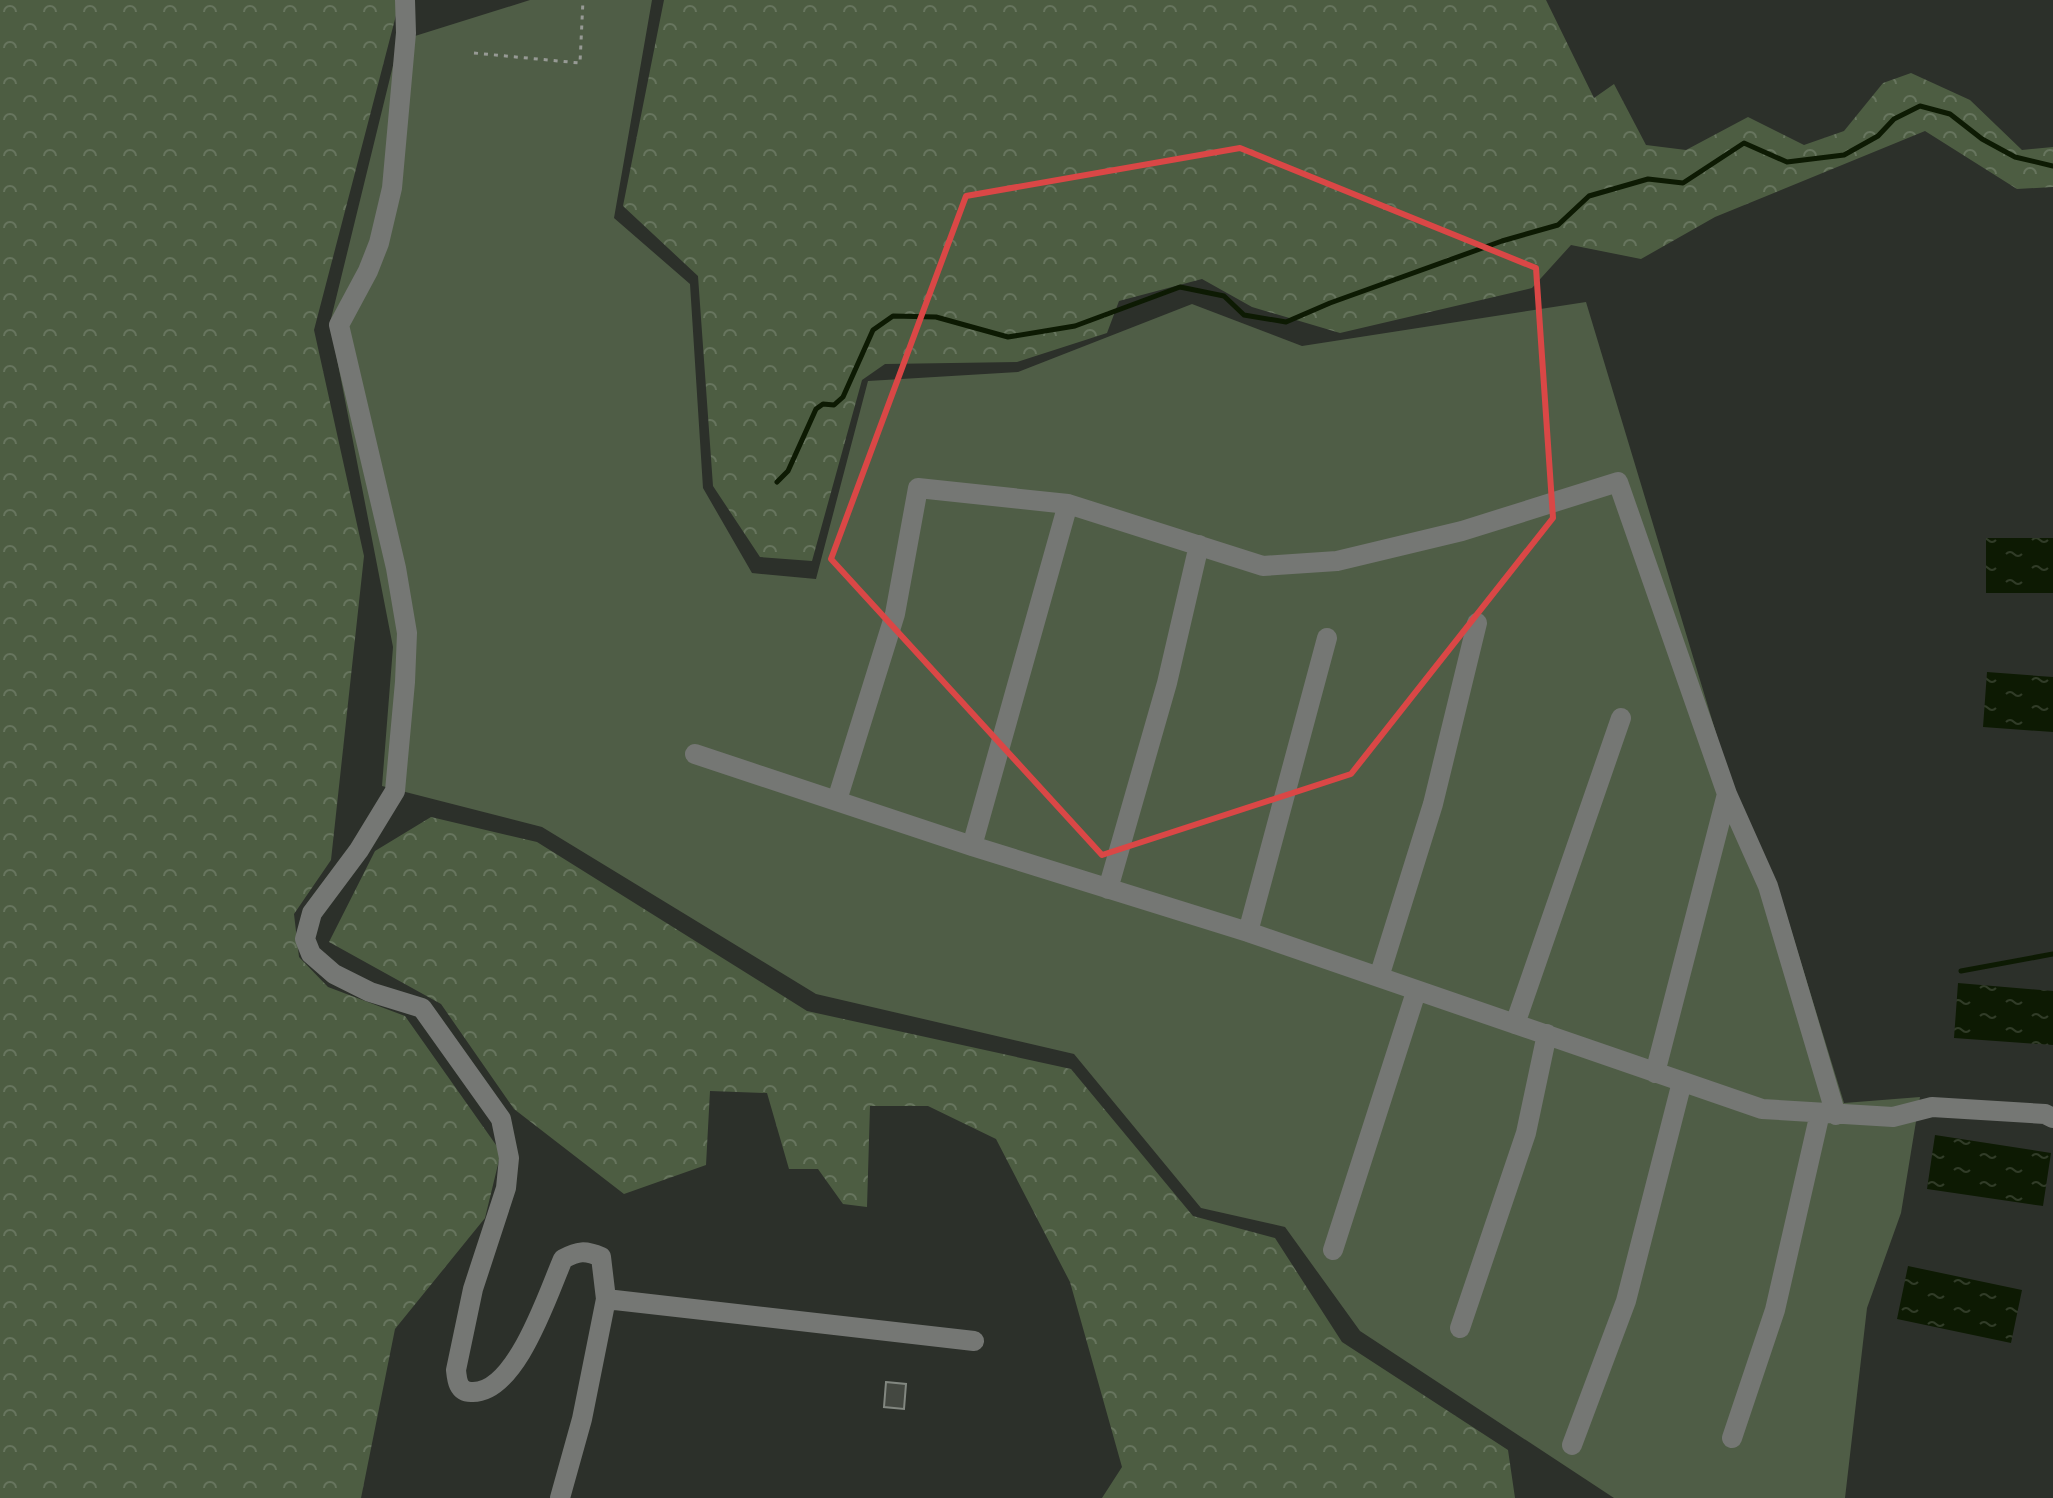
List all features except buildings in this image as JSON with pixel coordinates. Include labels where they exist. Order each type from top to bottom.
[{"type":"lane","points":[[405,0],[406,33],[392,188],[373,257],[339,325],[396,568],[407,633],[395,791],[359,850],[312,913],[305,939],[311,954],[334,974],[370,992],[422,1008],[501,1119],[509,1158],[506,1188],[473,1289],[456,1370],[457,1382],[463,1390],[469,1393],[484,1391],[497,1384],[518,1359],[563,1259],[578,1251],[601,1257],[606,1299],[582,1419],[560,1498]]},
{"type":"lane","points":[[837,800],[895,614],[918,488],[1068,504],[1263,566],[1337,561],[1462,531],[1618,482],[1727,794],[1768,886],[1828,1114],[1775,1310],[1732,1438]]},
{"type":"lane","points":[[972,846],[1068,504]]},
{"type":"lane","points":[[1108,889],[1167,683],[1199,545]]},
{"type":"lane","points":[[1379,977],[1433,804],[1477,623]]},
{"type":"lane","points":[[1248,932],[1327,638]]},
{"type":"lane","points":[[1515,1024],[1621,718]]},
{"type":"lane","points":[[695,754],[972,846],[1248,932],[1762,1109],[1893,1117],[1932,1107],[2045,1114],[2053,1118]]},
{"type":"lane","points":[[1655,1073],[1727,794]]},
{"type":"lane","points":[[1333,1250],[1416,992]]},
{"type":"lane","points":[[1460,1328],[1526,1133],[1547,1034]]},
{"type":"lane","points":[[1572,1445],[1626,1301],[1682,1082]]},
{"type":"lane","points":[[606,1299],[974,1341]]},
{"type":"path","points":[[474,53],[580,63],[583,0]]},
{"type":"highlighted area","points":[[1240,148],[1536,268],[1553,518],[1351,774],[1102,855],[831,559],[966,196]]},
{"type":"green space","points":[[0,0],[400,0],[314,330],[364,556],[331,860],[294,914],[299,957],[328,987],[405,1016],[501,1152],[485,1218],[395,1329],[361,1498],[0,1498]]},
{"type":"green space","points":[[664,0],[1546,0],[1594,98],[1614,84],[1646,145],[1686,150],[1748,117],[1804,145],[1844,131],[1883,83],[1911,73],[1970,100],[2022,150],[2053,147],[2053,187],[2017,189],[1925,131],[1715,217],[1641,259],[1571,245],[1532,288],[1340,333],[1252,307],[1202,279],[1119,301],[1107,333],[1017,362],[885,364],[862,380],[812,561],[760,557],[713,486],[698,276],[623,206]]},
{"type":"green space","points":[[431,817],[537,842],[807,1011],[1071,1069],[1193,1216],[1275,1238],[1342,1342],[1508,1450],[1515,1498],[1102,1498],[1122,1467],[1070,1282],[996,1139],[928,1106],[870,1106],[867,1207],[843,1204],[818,1169],[789,1169],[767,1093],[710,1091],[706,1165],[624,1194],[514,1109],[441,1004],[329,942],[375,851]]},
{"type":"shaded area","points":[[530,0],[652,0],[614,218],[690,284],[703,488],[752,573],[816,579],[868,381],[1018,372],[1192,304],[1302,346],[1586,302],[1732,786],[1777,884],[1844,1103],[1920,1097],[1901,1213],[1867,1308],[1845,1498],[1614,1498],[1360,1331],[1285,1227],[1201,1208],[1074,1054],[816,994],[542,827],[382,786],[393,647],[330,323],[399,41]]},
{"type":"water","points":[[1986,538],[2053,538],[2053,593],[1986,593]]},
{"type":"water","points":[[1987,672],[2053,677],[2053,732],[1983,727]]},
{"type":"water","points":[[1958,983],[2053,991],[2053,1045],[1954,1038]]},
{"type":"water","points":[[1935,1135],[2051,1153],[2043,1206],[1927,1189]]},
{"type":"water","points":[[1908,1266],[2022,1290],[2011,1343],[1897,1319]]},
{"type":"waterway","points":[[777,482],[788,471],[816,409],[823,404],[834,405],[843,397],[873,330],[893,316],[936,317],[1008,337],[1075,326],[1180,287],[1224,296],[1244,315],[1286,322],[1502,241],[1558,225],[1589,196],[1648,179],[1683,183],[1744,143],[1787,162],[1844,155],[1878,136],[1894,119],[1920,106],[1950,114],[1982,139],[2015,157],[2053,166]]},
{"type":"waterway","points":[[1961,971],[2053,954]]}]
